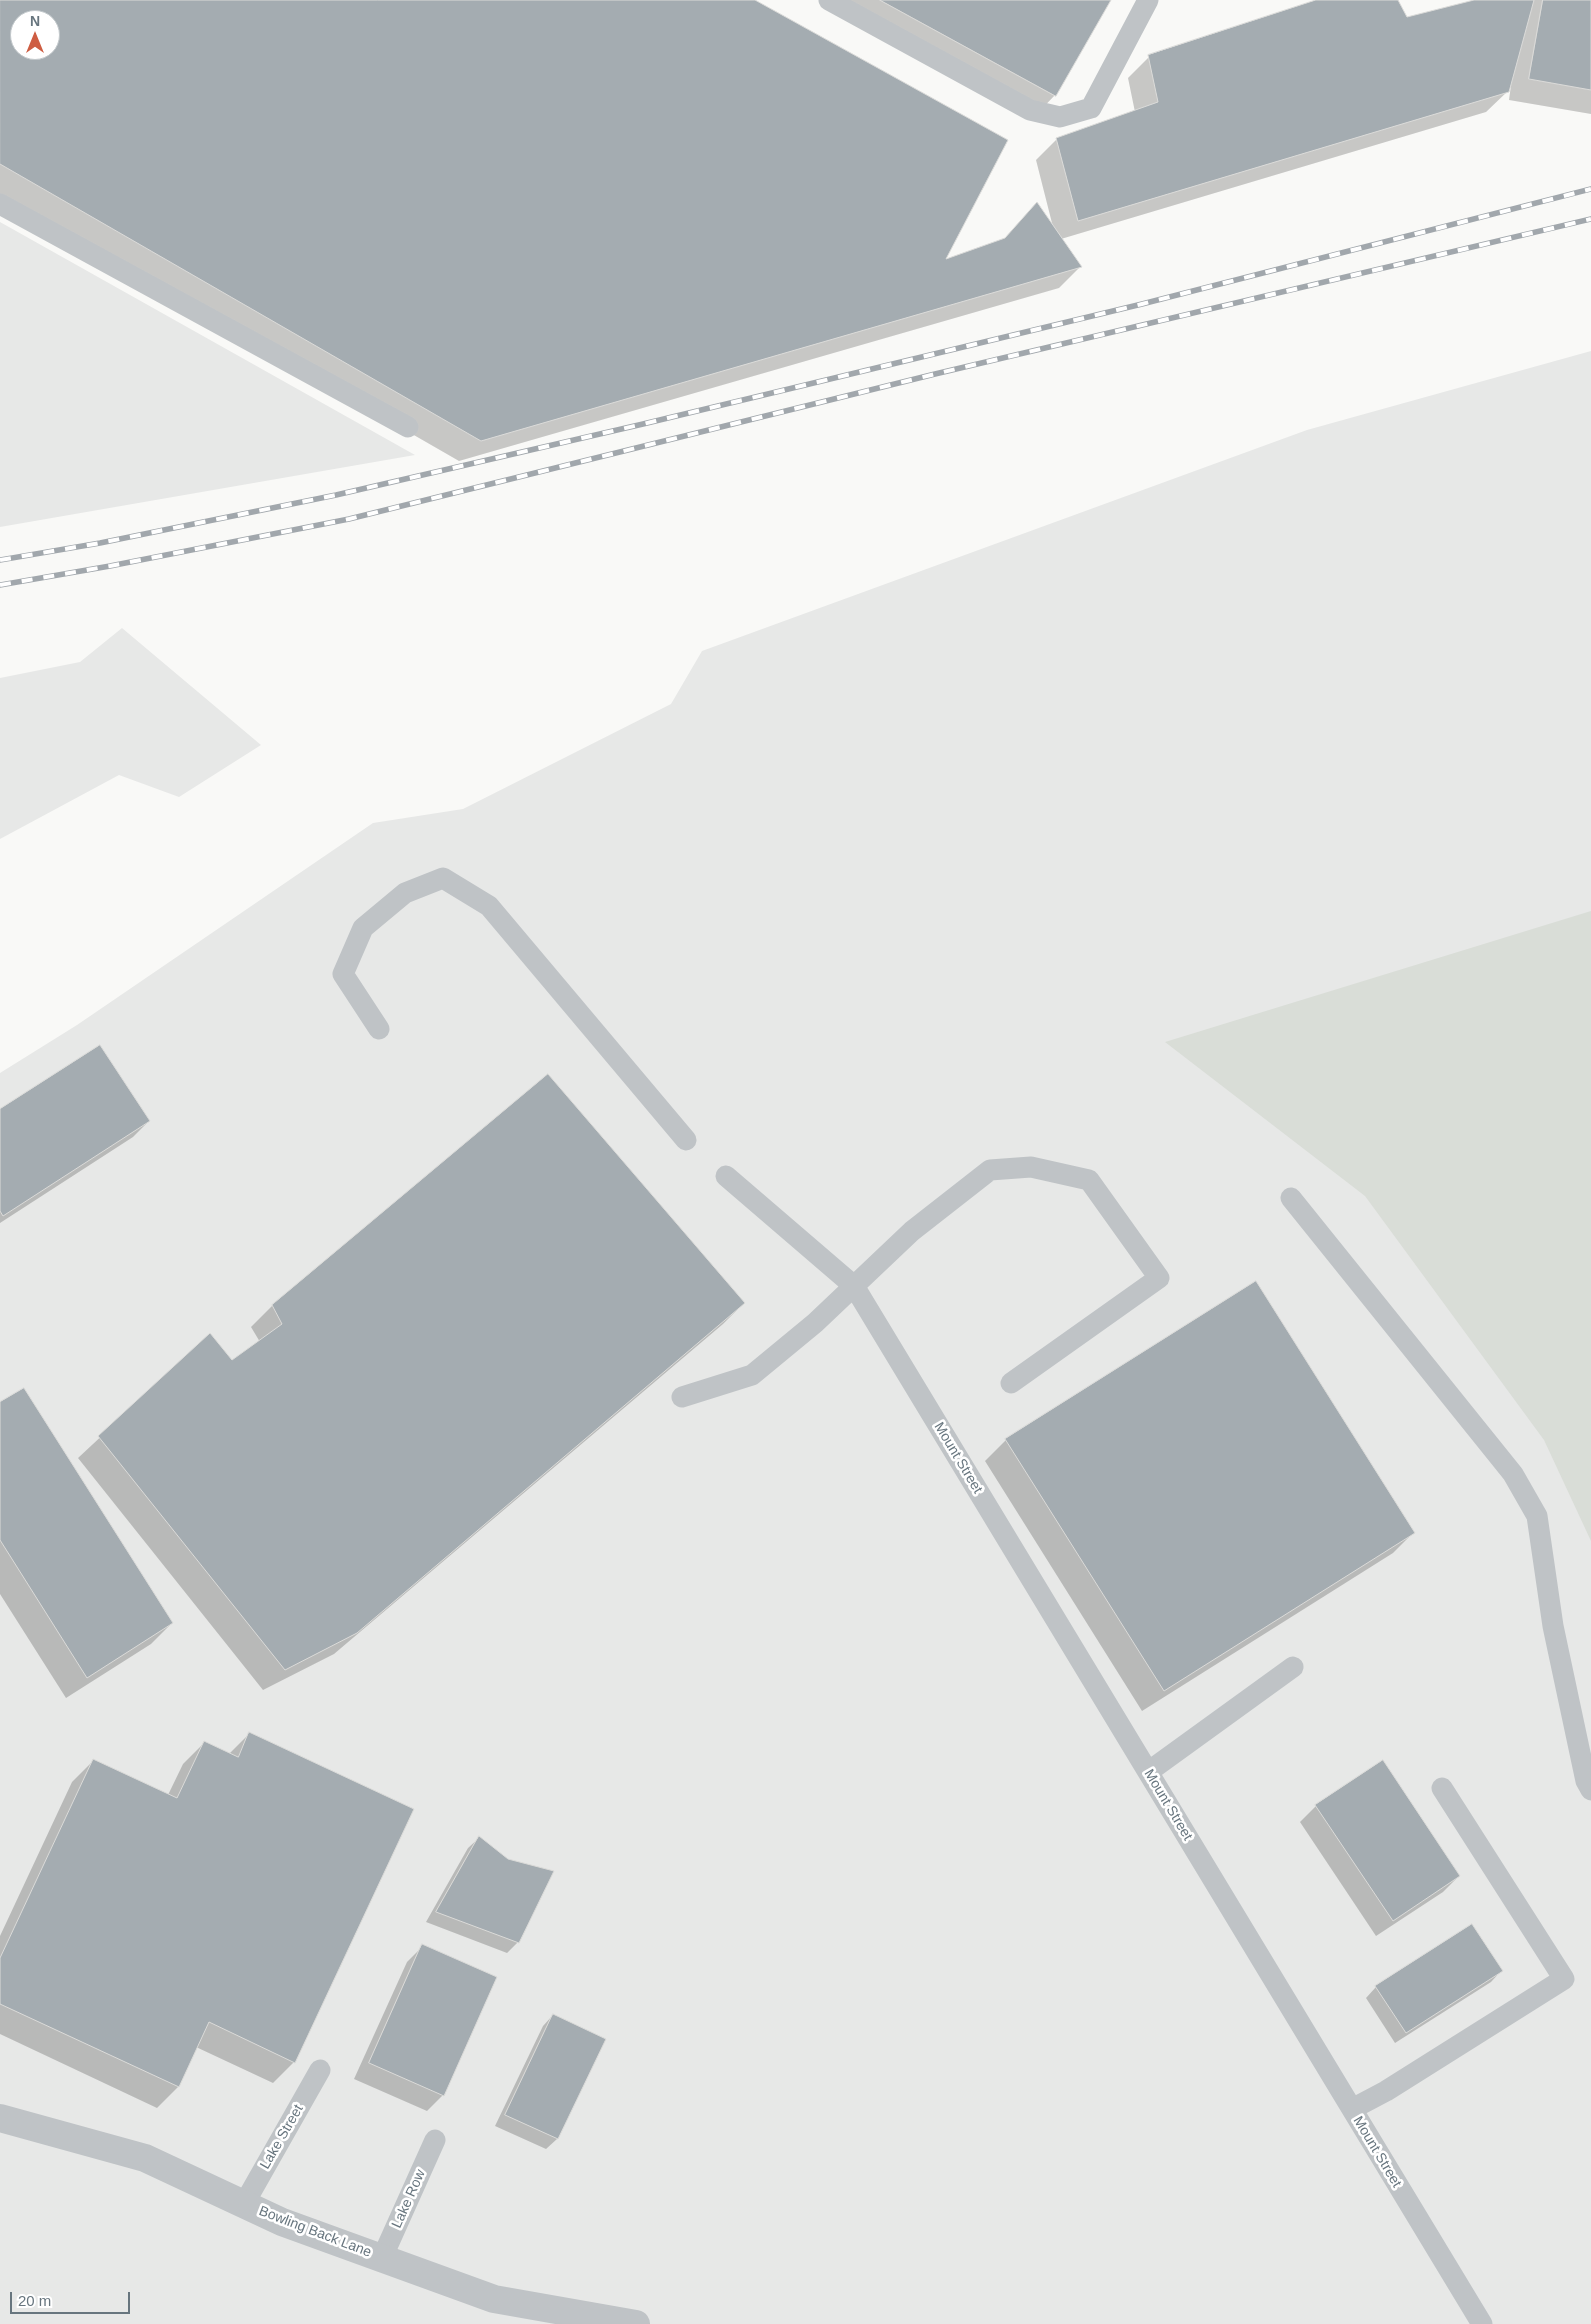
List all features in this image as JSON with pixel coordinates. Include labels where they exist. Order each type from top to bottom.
[{"type":"street","name":"Bowling Back Lane","points":[[0,2118],[145,2158],[282,2222],[494,2299],[557,2317],[636,2324]]},
{"type":"lane","points":[[830,0],[1030,110],[1060,117],[1091,108],[1148,0]]},
{"type":"lane","points":[[0,204],[408,427]]},
{"type":"lane","points":[[379,1029],[343,974],[364,928],[405,893],[443,878],[489,906],[686,1140]]},
{"type":"lane","points":[[682,1397],[752,1376],[815,1323],[912,1231],[990,1170],[1031,1167],[1089,1180],[1159,1278],[1011,1384]]},
{"type":"lane","name":"Mount Street","points":[[726,1176],[854,1286],[1482,2324]]},
{"type":"lane","points":[[1291,1198],[1513,1474],[1537,1516],[1553,1626],[1586,1780],[1591,1790]]},
{"type":"lane","points":[[1148,1772],[1293,1667]]},
{"type":"lane","points":[[1352,2109],[1386,2091],[1564,1979],[1442,1788]]},
{"type":"lane","name":"Lake Street","points":[[244,2204],[320,2070]]},
{"type":"lane","name":"Lake Row","points":[[382,2258],[435,2140]]},
{"type":"shaded area","points":[[0,222],[415,455],[0,527]]},
{"type":"shaded area","points":[[1591,351],[1591,2324],[0,2324],[0,1073],[77,1025],[373,823],[463,809],[671,704],[702,651],[1307,430]]},
{"type":"shaded area","points":[[122,628],[261,745],[179,797],[119,775],[0,839],[0,678],[80,662]]},
{"type":"shaded area","points":[[1591,911],[1591,1541],[1544,1440],[1365,1196],[1165,1042]]},
{"type":"building","points":[[0,0],[755,0],[1008,140],[946,259],[1005,238],[1037,202],[1082,267],[481,441],[0,164]]},
{"type":"building","points":[[880,0],[1111,0],[1056,96]]},
{"type":"building","points":[[1316,0],[1398,0],[1407,17],[1474,0],[1534,0],[1509,92],[1078,221],[1056,138],[1158,102],[1148,55]]},
{"type":"building","points":[[1543,0],[1591,0],[1591,90],[1529,79]]},
{"type":"building","points":[[100,1045],[150,1121],[3,1216],[0,1211],[0,1109]]},
{"type":"building","points":[[548,1074],[745,1303],[357,1633],[285,1670],[98,1436],[210,1333],[232,1360],[282,1324],[272,1305]]},
{"type":"building","points":[[1256,1281],[1415,1533],[1164,1691],[1005,1439]]},
{"type":"building","points":[[24,1388],[173,1623],[87,1678],[0,1540],[0,1402]]},
{"type":"building","points":[[249,1732],[414,1809],[295,2063],[209,2022],[179,2087],[0,2004],[0,1958],[93,1759],[177,1798],[204,1741],[238,1757]]},
{"type":"building","points":[[1383,1760],[1460,1876],[1393,1921],[1315,1805]]},
{"type":"building","points":[[479,1836],[508,1859],[554,1871],[519,1943],[436,1912]]},
{"type":"building","points":[[1472,1924],[1503,1971],[1406,2033],[1375,1986]]},
{"type":"building","points":[[422,1944],[497,1977],[444,2096],[369,2063]]},
{"type":"building","points":[[553,2014],[606,2039],[558,2139],[505,2115]]},
{"type":"railway","points":[[0,560],[100,543],[336,495],[643,424],[1142,304],[1591,189]]},
{"type":"railway","points":[[0,585],[110,566],[349,519],[935,374],[1591,219]]}]
